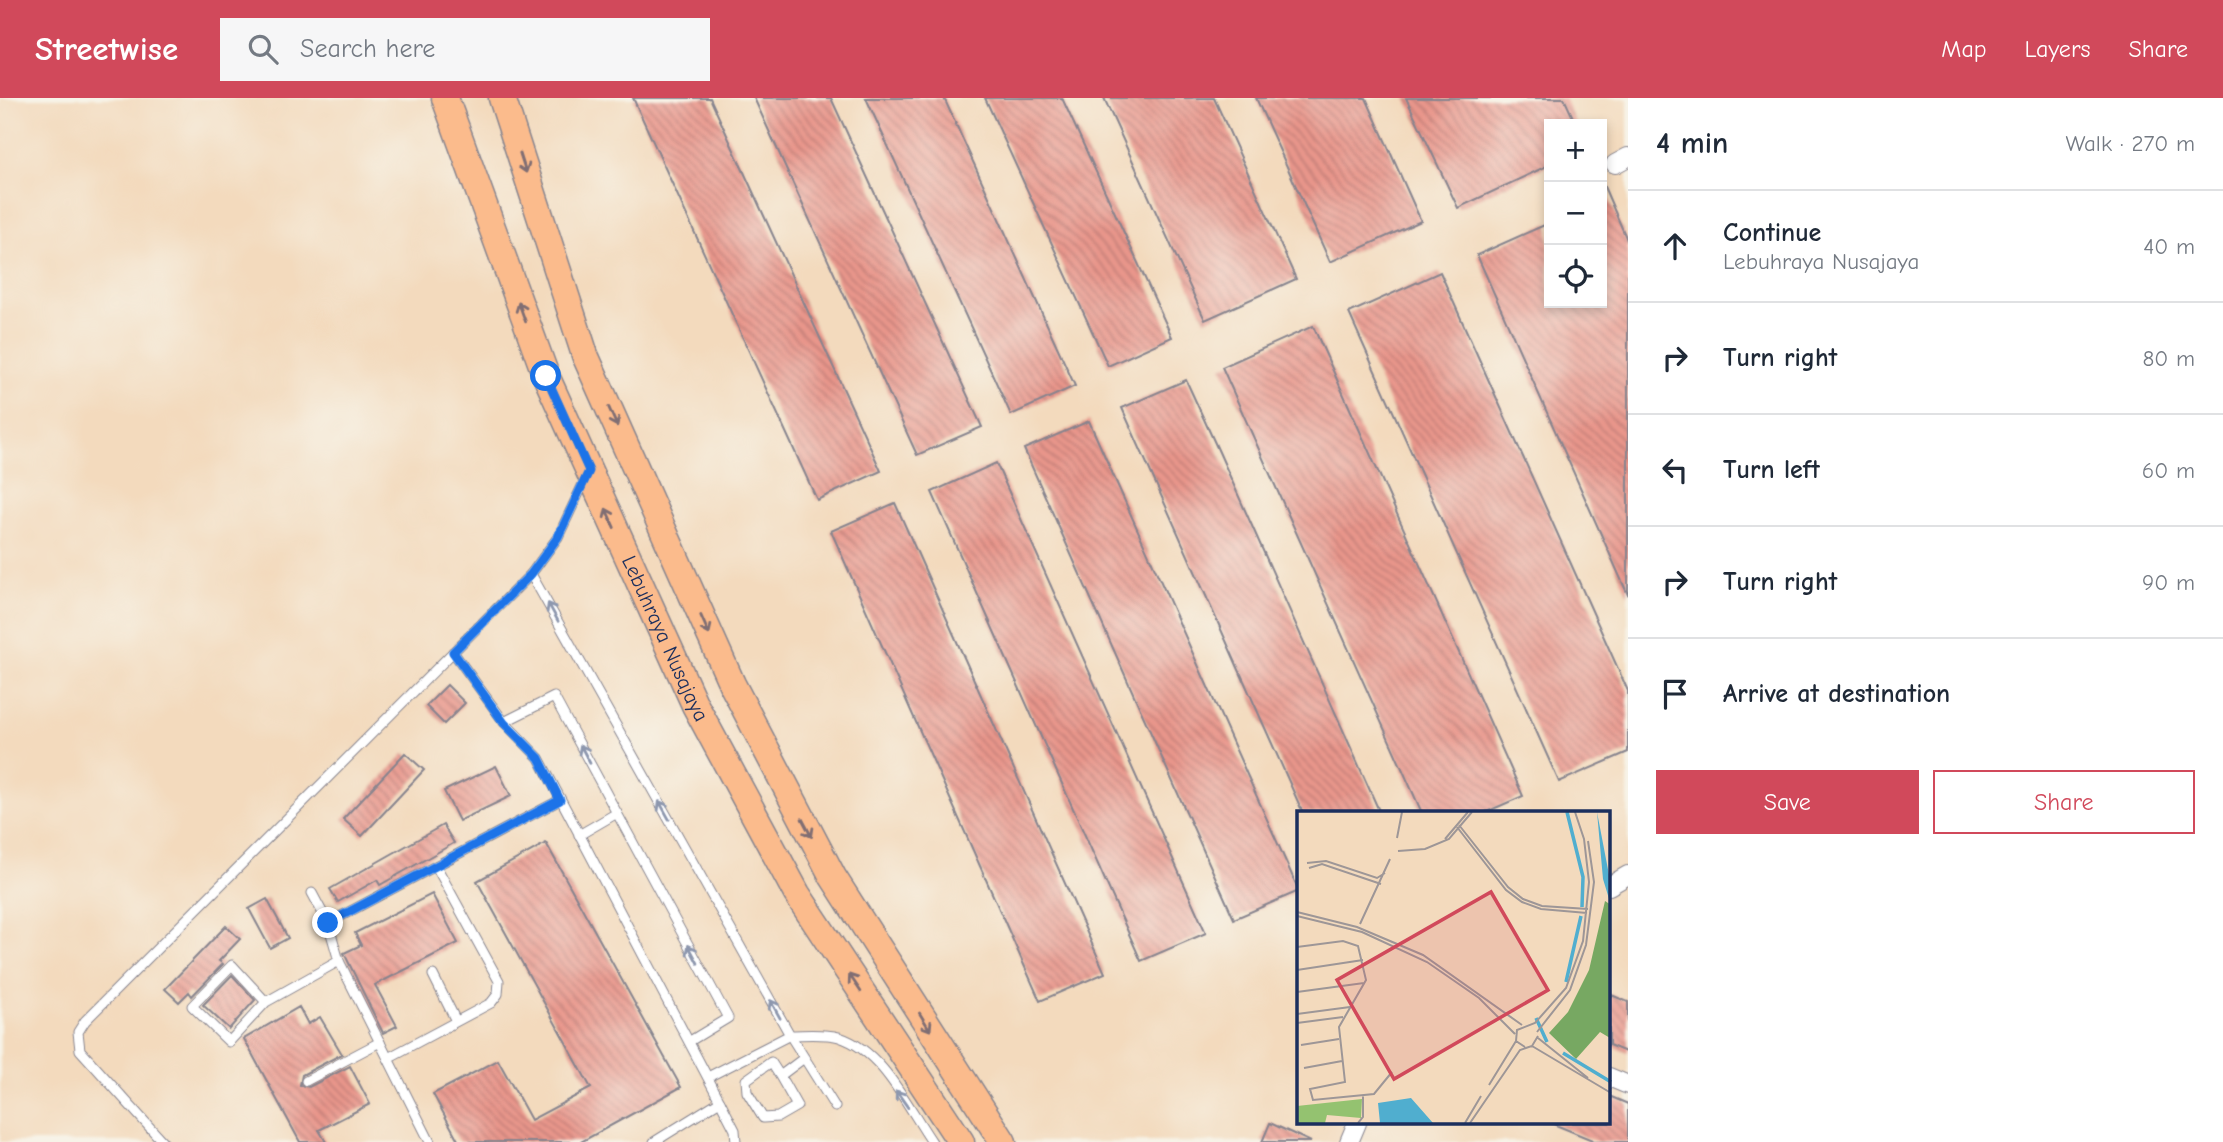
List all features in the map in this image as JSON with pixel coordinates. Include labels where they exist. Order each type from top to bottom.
[{"type":"main road","name":"Lebuhraya Nusajaya","points":[[445,98],[546,376],[695,705],[797,894],[961,1142]]},
{"type":"main road","name":"Lebuhraya Nusajaya","points":[[502,98],[585,355],[732,684],[833,877],[1003,1142]]},
{"type":"street","points":[[1610,885],[1628,875]]},
{"type":"street","points":[[1610,1077],[1628,1085]]},
{"type":"street","points":[[1349,1142],[1357,1124]]},
{"type":"lane","points":[[163,1142],[80,1050],[78,1032],[85,1021],[531,574],[558,537],[589,471]]},
{"type":"lane","points":[[531,574],[790,1034],[835,1107]]},
{"type":"lane","points":[[453,652],[504,723],[539,758],[690,1041],[735,1130],[736,1142]]},
{"type":"lane","points":[[504,723],[554,697],[728,1018],[690,1041]]},
{"type":"lane","points":[[328,923],[560,800]]},
{"type":"lane","points":[[579,835],[617,813]]},
{"type":"lane","points":[[388,1058],[491,1003],[498,994],[499,981],[436,866]]},
{"type":"lane","points":[[312,893],[328,923],[339,961],[428,1139],[416,1142]]},
{"type":"lane","points":[[267,1002],[232,965],[192,1006],[229,1042],[267,1002],[339,961]]},
{"type":"lane","points":[[433,975],[456,1021]]},
{"type":"lane","points":[[708,1077],[790,1034],[836,1036],[855,1043],[872,1056],[932,1142]]},
{"type":"lane","points":[[306,1081],[380,1042]]},
{"type":"lane","points":[[780,1076],[804,1058]]},
{"type":"lane","points":[[771,1062],[780,1076],[797,1105],[778,1117],[763,1118],[747,1092],[746,1080],[771,1062]]},
{"type":"lane","points":[[654,1142],[720,1101]]},
{"type":"building","points":[[633,98],[710,98],[881,471],[817,500]]},
{"type":"building","points":[[754,98],[831,98],[982,427],[917,455]]},
{"type":"building","points":[[866,98],[944,98],[1075,386],[1011,415]]},
{"type":"building","points":[[985,98],[1062,98],[1172,337],[1108,366]]},
{"type":"building","points":[[1104,98],[1214,98],[1296,279],[1205,320]]},
{"type":"building","points":[[1256,98],[1366,98],[1421,221],[1330,262]]},
{"type":"building","points":[[1406,98],[1564,98],[1574,119],[1544,119],[1544,167],[1458,208]]},
{"type":"building","points":[[1607,194],[1628,242],[1628,595],[1477,255],[1544,225],[1544,308],[1607,308]]},
{"type":"building","points":[[1440,272],[1628,691],[1628,752],[1559,782],[1349,313]]},
{"type":"building","points":[[1313,326],[1523,796],[1489,811],[1421,811],[1222,367]]},
{"type":"building","points":[[1186,380],[1379,811],[1302,811],[1122,408]]},
{"type":"building","points":[[1089,421],[1297,887],[1297,892],[1234,919],[1024,449]]},
{"type":"building","points":[[996,463],[1206,933],[1141,961],[932,492]]},
{"type":"building","points":[[895,503],[1105,973],[1040,1001],[831,531]]},
{"type":"building","points":[[447,685],[465,703],[444,724],[426,706]]},
{"type":"building","points":[[405,753],[424,770],[362,836],[343,819]]},
{"type":"building","points":[[496,766],[511,796],[459,821],[444,791]]},
{"type":"building","points":[[443,825],[454,843],[380,885],[377,880],[338,902],[330,889]]},
{"type":"building","points":[[546,843],[681,1087],[581,1142],[459,1142],[433,1094],[498,1060],[531,1120],[591,1088],[477,881]]},
{"type":"building","points":[[432,894],[458,943],[375,985],[397,1026],[383,1033],[344,953],[361,945],[355,933]]},
{"type":"building","points":[[267,899],[288,938],[270,948],[249,909]]},
{"type":"building","points":[[226,926],[240,939],[219,961],[223,964],[192,996],[189,992],[179,1002],[165,989]]},
{"type":"building","points":[[232,975],[255,1000],[229,1029],[203,1005]]},
{"type":"building","points":[[1610,994],[1628,1002],[1628,1053],[1610,1045]]},
{"type":"building","points":[[299,1007],[308,1024],[320,1017],[342,1054],[302,1075],[300,1085],[309,1087],[350,1066],[370,1104],[319,1130],[326,1142],[300,1142],[244,1039]]},
{"type":"building","points":[[1610,1096],[1628,1104],[1628,1142],[1597,1142],[1553,1124],[1610,1124]]},
{"type":"building","points":[[1270,1123],[1311,1142],[1262,1142]]},
{"type":"route","points":[[328,923],[560,800],[539,758],[504,723],[453,652],[531,574],[558,537],[589,471],[546,376]]}]
